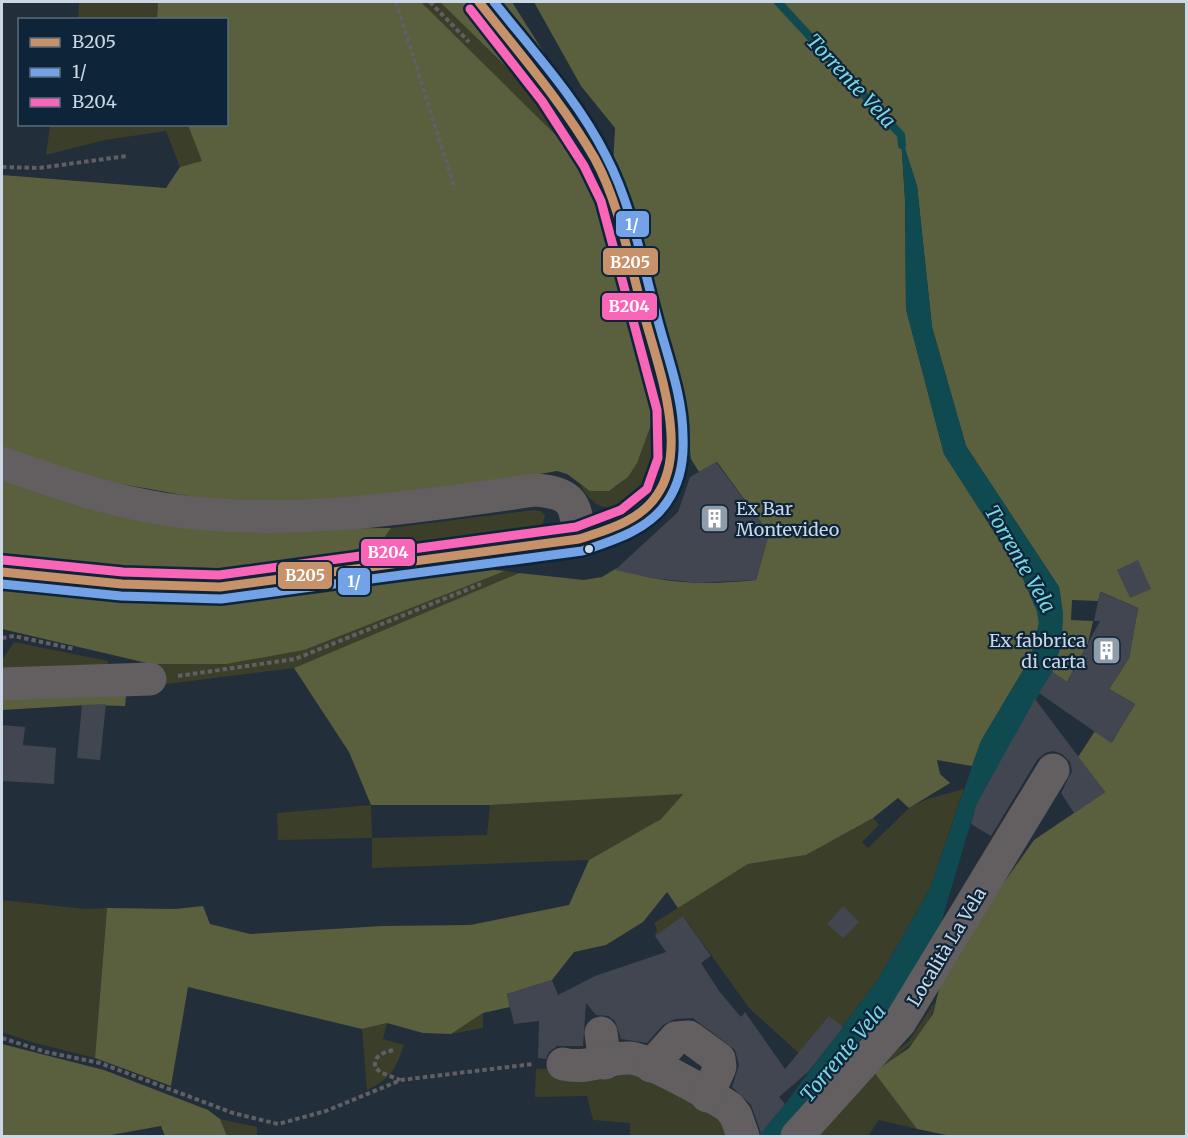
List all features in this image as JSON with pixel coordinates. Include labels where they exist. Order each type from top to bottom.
[{"type":"highway","points":[[479,2],[552,94],[595,160]]},
{"type":"main road","points":[[2,572],[122,584],[220,587],[579,539],[617,528],[637,516],[650,504],[668,476],[674,441],[669,408],[635,275],[612,197],[595,160]]},
{"type":"street","points":[[2,463],[92,494],[164,509],[207,514],[266,516],[391,510],[426,507],[535,490],[549,491],[568,498],[574,506],[579,539]]},
{"type":"street","points":[[2,684],[150,678]]},
{"type":"street","name":"Località La Vela","points":[[797,1137],[900,1022],[1053,770]]},
{"type":"street","points":[[651,1066],[676,1038],[689,1037],[719,1059],[720,1067],[707,1095]]},
{"type":"street","points":[[562,1064],[582,1068],[603,1048],[633,1058],[729,1107],[736,1116],[743,1137]]},
{"type":"path","points":[[396,2],[454,189]]},
{"type":"path","points":[[2,167],[39,168],[126,156]]},
{"type":"path","points":[[150,678],[295,660],[491,581]]},
{"type":"path","points":[[2,1038],[46,1052],[100,1063],[233,1113],[278,1124],[301,1120],[401,1080],[551,1062],[562,1064]]},
{"type":"path","points":[[393,1050],[381,1053],[376,1058],[375,1067],[380,1072],[401,1080]]},
{"type":"shaded area","points":[[79,2],[158,2],[157,18],[78,18]]},
{"type":"shaded area","points":[[158,2],[421,2],[576,155],[598,190],[649,377],[652,422],[637,463],[628,477],[609,491],[590,491],[567,474],[557,471],[442,491],[361,500],[216,501],[94,479],[2,447],[2,175],[166,188],[180,167],[202,161],[188,126],[228,126],[228,18],[157,18]]},
{"type":"shaded area","points":[[421,2],[440,2],[537,97],[576,155]]},
{"type":"shaded area","points":[[440,2],[463,2],[537,97]]},
{"type":"shaded area","points":[[497,2],[512,2],[570,94]]},
{"type":"shaded area","points":[[534,2],[1186,2],[1186,1136],[951,1136],[917,1129],[874,1072],[909,1048],[933,1014],[941,981],[992,892],[1005,881],[1034,840],[1105,792],[1078,757],[1095,731],[1112,742],[1135,704],[1109,689],[1129,658],[1138,608],[1101,592],[1098,601],[1072,600],[1071,620],[1093,621],[1088,643],[1067,682],[1052,672],[1062,630],[1059,587],[966,446],[932,327],[917,186],[901,138],[905,199],[906,309],[944,454],[1021,574],[1037,611],[1039,623],[1031,657],[981,741],[972,766],[937,760],[940,774],[950,783],[909,808],[898,798],[873,818],[806,855],[748,864],[678,908],[667,892],[643,922],[606,945],[574,952],[552,980],[507,994],[510,1007],[483,1013],[451,1034],[423,1033],[387,1023],[362,1029],[188,987],[171,1086],[95,1058],[107,908],[175,909],[203,906],[210,924],[250,934],[382,926],[470,925],[569,905],[589,860],[661,819],[683,794],[490,805],[371,805],[349,752],[294,668],[519,573],[584,580],[602,577],[617,568],[668,581],[721,583],[756,580],[769,533],[717,462],[699,472],[691,459],[685,405],[613,166],[615,128],[581,86]]},
{"type":"shaded area","points":[[50,126],[188,126],[198,145],[235,155],[180,167],[166,131],[105,140],[46,155]]},
{"type":"shaded area","points":[[649,377],[659,435],[657,463],[647,482],[632,499],[613,507],[604,507],[595,503],[578,482],[582,486],[616,487],[636,463],[644,437]]},
{"type":"shaded area","points":[[2,474],[273,529],[391,528],[382,541],[329,558],[211,574],[173,574],[2,557]]},
{"type":"shaded area","points":[[541,511],[545,516],[543,523],[536,528],[329,558],[382,541],[391,528]]},
{"type":"shaded area","points":[[485,569],[505,571],[304,650],[226,664],[151,664],[2,629],[2,589],[117,599]]},
{"type":"shaded area","points":[[505,571],[519,573],[294,668],[151,686],[151,664],[226,664]]},
{"type":"shaded area","points":[[14,642],[108,661],[106,673],[2,671],[2,660]]},
{"type":"shaded area","points":[[127,687],[125,706],[87,705],[2,710],[2,695]]},
{"type":"shaded area","points":[[964,789],[930,888],[879,978],[813,1066],[749,1008],[684,917],[655,936],[657,930],[654,923],[748,864],[806,855],[873,818],[879,825],[862,842],[868,848],[909,808],[927,799]]},
{"type":"shaded area","points":[[683,793],[661,819],[589,860],[372,868],[372,838],[487,835],[490,805]]},
{"type":"shaded area","points":[[371,805],[372,838],[278,840],[277,813]]},
{"type":"shaded area","points":[[2,900],[85,909],[107,908],[95,1058],[2,1032]]},
{"type":"shaded area","points":[[935,1002],[932,1014],[920,1034],[903,1051],[875,1072],[917,1129],[879,1120],[868,1136],[808,1136],[870,1070],[908,1042]]},
{"type":"shaded area","points":[[483,1013],[483,1028],[451,1034]]},
{"type":"shaded area","points":[[387,1023],[383,1039],[404,1045],[392,1072],[367,1090],[362,1029]]},
{"type":"shaded area","points":[[2,1044],[104,1070],[208,1110],[220,1119],[227,1136],[165,1136],[161,1126],[105,1136],[2,1136]]},
{"type":"shaded area","points":[[639,1066],[723,1113],[729,1136],[630,1136],[630,1123],[593,1120],[587,1096],[535,1097],[536,1069]]},
{"type":"shaded area","points":[[220,1119],[257,1127],[257,1136],[227,1136]]},
{"type":"water","points":[[901,135],[917,186],[932,327],[966,446],[1059,587],[1063,613],[1062,644],[1052,672],[976,805],[939,930],[895,1009],[786,1136],[758,1136],[785,1104],[879,978],[930,888],[981,741],[1031,657],[1039,623],[1037,611],[1021,574],[944,454],[906,309],[905,199]]},
{"type":"building","name":"Ex Bar Montevideo","points":[[716,462],[769,533],[756,580],[698,583],[652,578],[615,570],[678,512],[690,477]]},
{"type":"building","points":[[1138,560],[1151,589],[1130,598],[1117,570]]},
{"type":"building","points":[[1100,592],[1138,608],[1129,658],[1109,689],[1135,704],[1111,743],[1039,693],[1052,672],[1067,682],[1100,621],[1094,621]]},
{"type":"building","points":[[1035,699],[1105,792],[1074,813],[1061,793],[1072,771],[1070,762],[1062,754],[1053,751],[1045,753],[1037,760],[991,836],[971,824],[976,805]]},
{"type":"building","points":[[106,704],[100,760],[77,758],[82,705]]},
{"type":"building","points":[[2,725],[25,727],[23,745],[56,748],[54,784],[2,781]]},
{"type":"building","points":[[843,906],[859,922],[843,938],[827,924]]},
{"type":"building","points":[[683,916],[711,956],[701,963],[719,991],[741,1017],[745,1012],[785,1069],[829,1016],[843,1027],[808,1072],[779,1097],[785,1104],[761,1133],[751,1105],[732,1087],[739,1065],[735,1050],[693,1018],[675,1019],[663,1025],[647,1043],[621,1039],[615,1021],[608,1016],[596,1015],[586,1003],[583,1046],[557,1046],[549,1052],[546,1059],[538,1058],[539,1021],[514,1024],[507,994],[552,980],[558,995],[595,976],[666,952],[655,936]]},
{"type":"waterway","name":"Torrente Vela","points":[[778,2],[901,135],[902,145]]},
{"type":"transit line","name":"B205","points":[[2,572],[122,584],[220,587],[579,539],[622,523],[642,512],[650,504],[661,488],[669,466],[670,419],[660,372],[611,195],[595,159],[569,118],[479,2]]},
{"type":"transit line","name":"1/","points":[[2,584],[121,596],[221,599],[582,551],[629,533],[659,512],[671,495],[680,471],[683,445],[682,422],[674,376],[630,215],[615,175],[595,135],[554,76],[494,2]]},
{"type":"transit line","name":"B204","points":[[3,560],[123,572],[219,575],[576,527],[621,510],[647,489],[658,458],[657,410],[601,201],[584,166],[542,101],[470,9]]},
{"type":"place","name":"Ex Bar Montevideo","points":[[715,519]]},
{"type":"place","name":"Ex fabbrica di carta","points":[[1107,651]]}]
